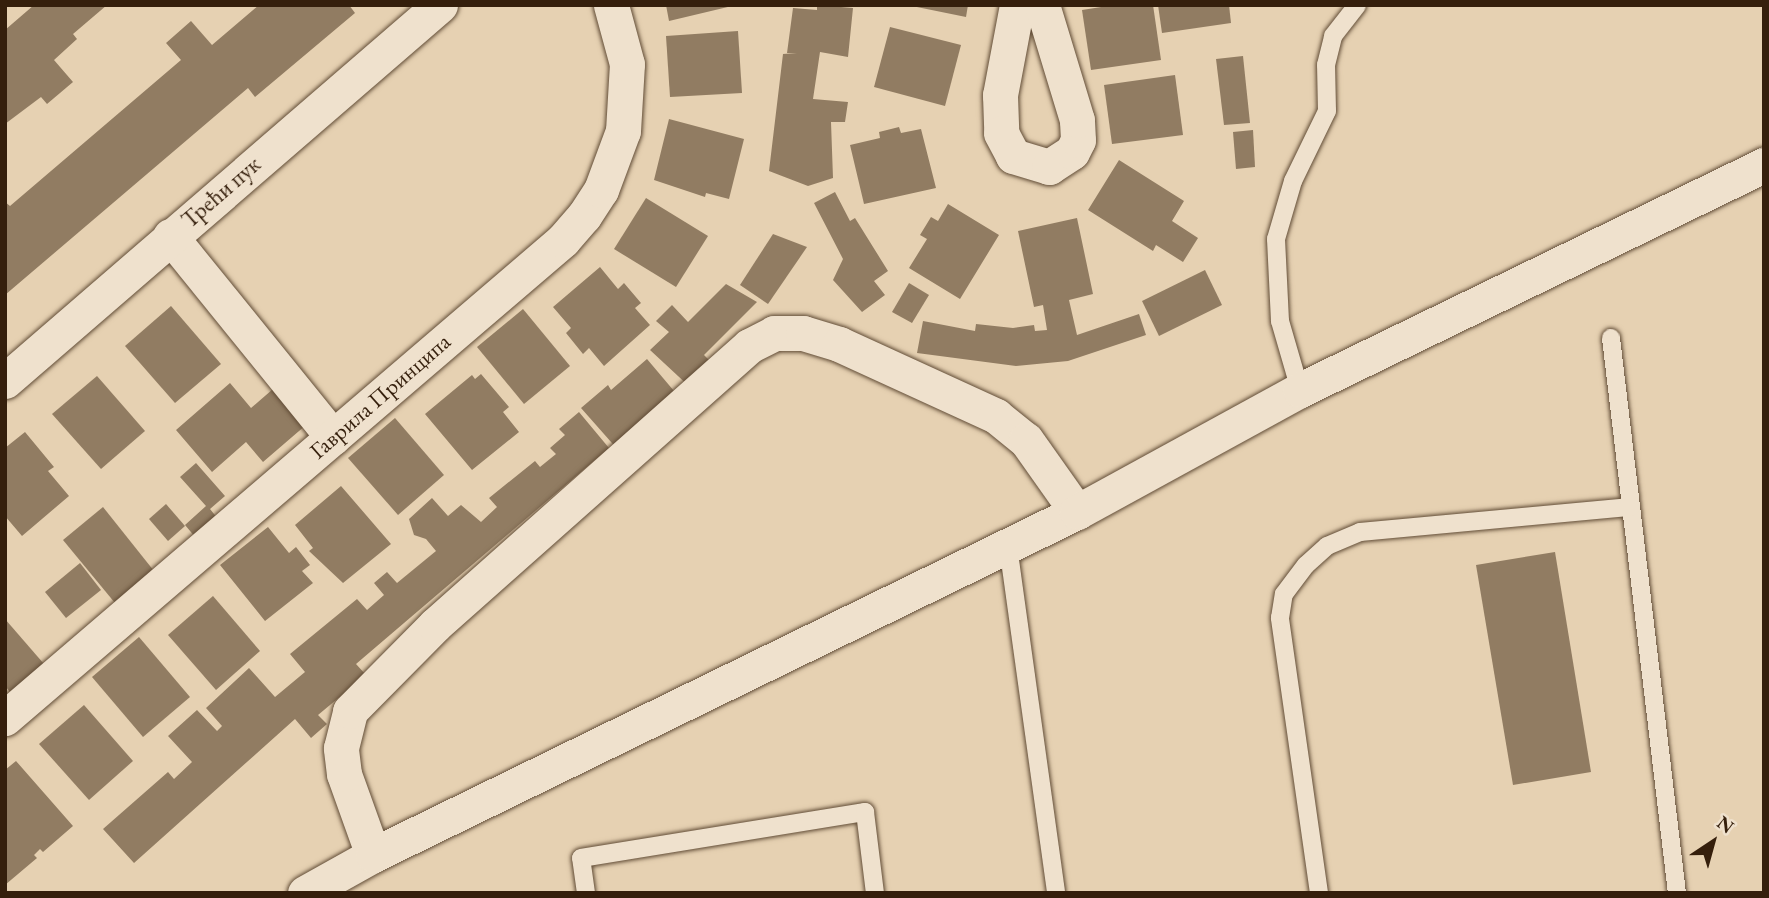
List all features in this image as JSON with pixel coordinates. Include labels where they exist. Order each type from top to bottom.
[{"type":"street","name":"Трећи пук","points":[[5,381],[439,5]]},
{"type":"street","name":"Гаврила Принципа","points":[[5,719],[563,240],[601,190],[623,131],[628,98],[627,64],[611,5]]},
{"type":"street","points":[[1017,5],[1000,95],[1001,133],[1013,156],[1049,167],[1072,152],[1078,140],[1077,120],[1042,5]]},
{"type":"street","points":[[305,893],[373,855],[1077,512],[1300,390],[1764,165]]},
{"type":"street","points":[[170,236],[333,437]]},
{"type":"street","points":[[373,855],[344,774],[341,748],[350,711],[445,616],[750,346],[774,333],[803,332],[839,344],[996,416],[1026,440],[1077,512]]},
{"type":"lane","points":[[1300,390],[1280,321],[1276,239],[1293,181],[1326,111],[1326,65],[1333,36],[1357,5]]},
{"type":"lane","points":[[1611,338],[1678,893]]},
{"type":"lane","points":[[1320,893],[1280,618],[1284,594],[1306,565],[1327,546],[1360,532],[1631,507]]},
{"type":"lane","points":[[1008,545],[1056,893]]},
{"type":"lane","points":[[586,893],[581,858],[865,812],[875,893]]},
{"type":"building","points":[[34,5],[107,5],[73,34],[77,39],[54,60],[73,82],[47,104],[41,97],[5,124],[5,30]]},
{"type":"building","points":[[259,5],[349,5],[355,13],[255,97],[248,88],[5,295],[5,202],[10,206],[181,60],[166,43],[191,21],[212,45]]},
{"type":"building","points":[[666,5],[732,5],[732,6],[669,21]]},
{"type":"building","points":[[817,5],[853,8],[848,57],[820,52],[813,99],[848,102],[845,122],[831,122],[833,178],[808,186],[769,171],[783,54],[797,53],[787,53],[793,8],[817,10]]},
{"type":"building","points":[[907,5],[968,5],[966,17]]},
{"type":"building","points":[[1114,5],[1153,5],[1161,60],[1091,70],[1082,10]]},
{"type":"building","points":[[1158,5],[1229,5],[1231,23],[1162,33]]},
{"type":"building","points":[[890,27],[961,45],[945,106],[874,87]]},
{"type":"building","points":[[738,31],[742,93],[670,97],[666,36]]},
{"type":"building","points":[[1243,56],[1250,123],[1224,125],[1216,59]]},
{"type":"building","points":[[1175,75],[1183,135],[1112,144],[1104,85]]},
{"type":"building","points":[[669,119],[744,139],[729,199],[706,193],[705,197],[654,180]]},
{"type":"building","points":[[899,127],[901,133],[921,129],[936,188],[864,204],[850,145],[880,138],[879,132]]},
{"type":"building","points":[[1253,130],[1255,167],[1236,169],[1233,132]]},
{"type":"building","points":[[1119,160],[1184,201],[1172,221],[1198,238],[1183,262],[1156,245],[1153,251],[1088,210]]},
{"type":"building","points":[[835,192],[850,221],[855,218],[888,271],[874,281],[885,295],[862,312],[833,280],[843,259],[814,203]]},
{"type":"building","points":[[646,198],[708,236],[676,287],[614,249]]},
{"type":"building","points":[[948,204],[999,235],[960,299],[909,268],[927,239],[920,235],[931,217],[938,221]]},
{"type":"building","points":[[1077,218],[1093,294],[1069,300],[1077,335],[1139,314],[1146,335],[1068,361],[1016,366],[917,353],[923,321],[975,331],[976,324],[1013,328],[1034,325],[1035,331],[1047,330],[1043,305],[1034,307],[1018,231]]},
{"type":"building","points":[[773,234],[807,247],[768,304],[740,285]]},
{"type":"building","points":[[600,267],[618,289],[624,283],[641,303],[635,308],[650,325],[604,366],[589,348],[583,354],[566,333],[571,328],[553,307]]},
{"type":"building","points":[[1205,270],[1222,305],[1159,336],[1142,301]]},
{"type":"building","points":[[909,283],[929,295],[912,323],[892,312]]},
{"type":"building","points":[[726,284],[757,302],[704,355],[714,365],[692,389],[650,350],[669,332],[656,321],[672,305],[688,322]]},
{"type":"building","points":[[171,306],[221,364],[175,403],[125,346]]},
{"type":"building","points":[[523,309],[570,366],[524,404],[477,347]]},
{"type":"building","points":[[647,359],[674,391],[619,451],[581,408],[608,385],[611,390]]},
{"type":"building","points":[[481,374],[509,407],[503,412],[519,432],[472,470],[425,414],[472,375],[475,379]]},
{"type":"building","points":[[97,376],[145,431],[101,469],[52,414]]},
{"type":"building","points":[[230,383],[251,408],[273,389],[306,425],[263,462],[246,442],[212,472],[176,430]]},
{"type":"building","points":[[579,412],[609,448],[356,664],[366,675],[318,715],[327,724],[311,738],[295,719],[134,863],[103,829],[168,772],[174,779],[192,762],[168,736],[197,710],[217,731],[222,726],[206,708],[249,668],[275,697],[305,672],[290,654],[357,599],[367,610],[384,595],[374,583],[387,572],[397,583],[436,551],[426,539],[414,535],[409,519],[432,498],[448,516],[461,505],[481,522],[497,507],[489,498],[535,461],[540,467],[556,454],[550,448],[565,435],[559,429]]},
{"type":"building","points":[[395,418],[444,475],[398,515],[348,458]]},
{"type":"building","points":[[25,432],[54,467],[48,471],[69,496],[22,536],[5,516],[5,448]]},
{"type":"building","points":[[196,463],[225,496],[210,509],[218,519],[196,538],[185,525],[206,506],[180,477]]},
{"type":"building","points":[[341,486],[391,544],[343,583],[309,551],[313,548],[295,525]]},
{"type":"building","points":[[166,504],[185,526],[168,541],[149,519]]},
{"type":"building","points":[[103,507],[154,571],[115,603],[63,540]]},
{"type":"building","points":[[268,527],[289,553],[296,547],[310,565],[302,571],[313,583],[265,621],[220,565]]},
{"type":"building","points":[[1555,552],[1591,772],[1513,785],[1476,565]]},
{"type":"building","points":[[80,563],[101,590],[66,618],[45,592]]},
{"type":"building","points":[[213,596],[260,651],[216,690],[168,635]]},
{"type":"building","points":[[5,619],[44,664],[11,693],[5,686]]},
{"type":"building","points":[[139,637],[190,697],[143,737],[92,677]]},
{"type":"building","points":[[84,705],[133,761],[89,800],[39,744]]},
{"type":"building","points":[[16,761],[73,826],[43,852],[40,849],[34,855],[37,858],[5,885],[5,770]]}]
